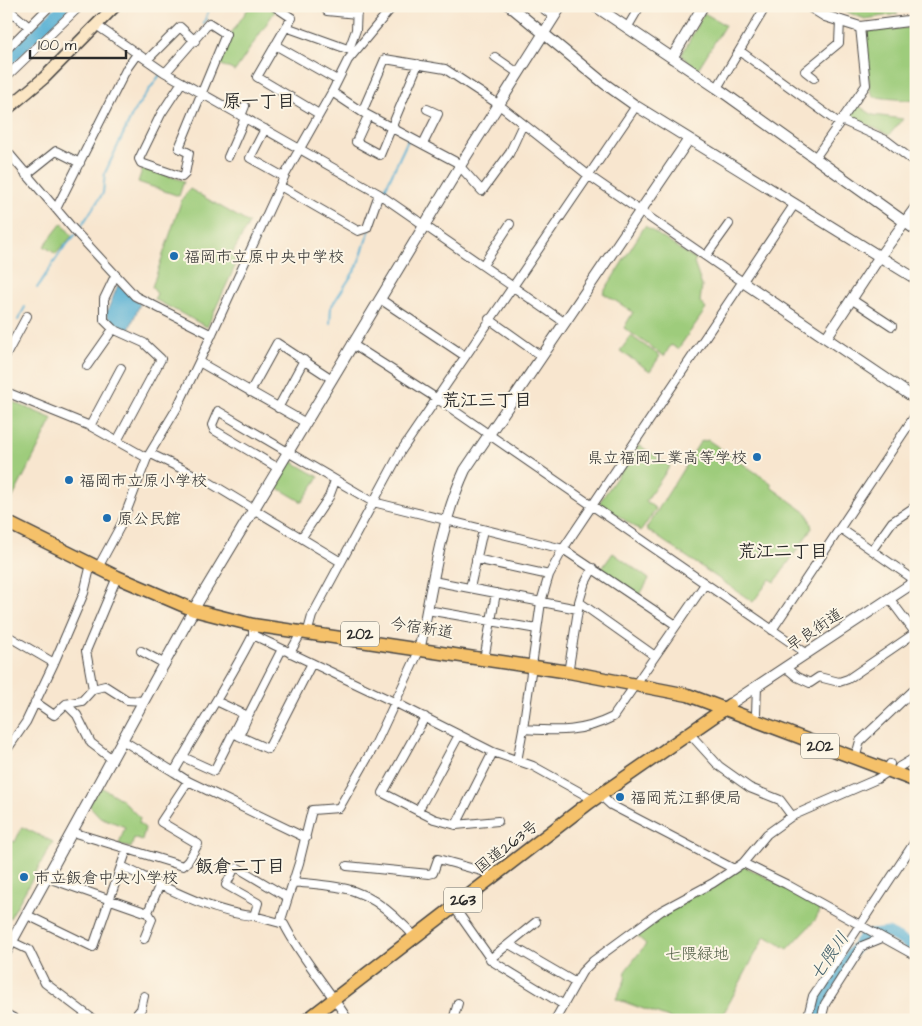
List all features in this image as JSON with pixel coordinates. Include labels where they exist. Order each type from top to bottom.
[{"type":"highway","name":"今宿新道","points":[[6,514],[96,563],[117,577],[196,606],[305,630],[531,664],[686,690],[727,706]]},
{"type":"highway","name":"今宿新道","points":[[6,522],[96,563],[253,630],[305,630]]},
{"type":"highway","name":"今宿新道","points":[[420,647],[485,654],[531,664],[569,666],[638,682]]},
{"type":"highway","name":"202","points":[[727,706],[756,714],[856,756]]},
{"type":"highway","name":"202","points":[[727,706],[856,756],[894,769],[916,774]]},
{"type":"highway","name":"国道263号","points":[[307,1020],[595,798],[727,706]]},
{"type":"highway","name":"202","points":[[894,769],[916,781]]},
{"type":"main road","points":[[6,110],[44,78],[115,6]]},
{"type":"street","points":[[6,50],[50,6]]},
{"type":"street","points":[[6,77],[80,6]]},
{"type":"street","points":[[6,751],[9,740],[26,722],[54,663],[96,563],[122,523],[149,456],[200,362],[284,177],[332,92],[351,50],[358,9],[327,11],[333,6]]},
{"type":"street","points":[[351,50],[393,6]]},
{"type":"street","points":[[510,6],[605,84],[636,106],[916,279]]},
{"type":"street","points":[[540,6],[554,17]]},
{"type":"street","points":[[6,952],[9,940],[27,915],[48,878],[196,606],[460,166],[561,6]]},
{"type":"street","points":[[595,6],[717,88],[916,230]]},
{"type":"street","points":[[627,28],[640,6]]},
{"type":"street","points":[[672,58],[703,6]]},
{"type":"street","points":[[717,88],[766,6]]},
{"type":"street","points":[[809,6],[825,16],[860,27],[916,20]]},
{"type":"street","points":[[6,7],[29,27]]},
{"type":"street","points":[[275,7],[292,18],[257,77],[319,114]]},
{"type":"street","points":[[814,78],[805,71],[839,43],[840,20]]},
{"type":"street","points":[[164,71],[209,23],[226,34],[200,93],[179,148],[189,152],[185,174],[182,177],[141,163],[139,159],[150,135],[182,82]]},
{"type":"street","points":[[96,26],[200,93],[379,194],[564,322]]},
{"type":"street","points":[[147,60],[180,27],[194,40]]},
{"type":"street","points":[[286,27],[351,50]]},
{"type":"street","points":[[815,158],[866,85],[860,27]]},
{"type":"street","points":[[275,45],[337,80]]},
{"type":"street","points":[[740,51],[840,121],[886,140],[916,163]]},
{"type":"street","points":[[56,209],[127,68],[137,54]]},
{"type":"street","points":[[495,57],[518,72]]},
{"type":"street","points":[[418,64],[392,125],[393,128],[380,155],[356,142],[385,59],[418,64],[445,69],[498,104],[588,175],[640,212],[916,399]]},
{"type":"street","points":[[332,92],[365,114],[423,144],[460,166],[482,191],[509,154],[523,124]]},
{"type":"street","points":[[228,156],[243,117],[245,106]]},
{"type":"street","points":[[290,652],[305,630],[401,451],[636,106]]},
{"type":"street","points":[[423,144],[438,114],[427,109]]},
{"type":"street","points":[[265,130],[250,158],[284,177]]},
{"type":"street","points":[[280,923],[306,838],[312,810],[339,808],[376,743],[420,647],[447,521],[456,488],[465,470],[689,139]]},
{"type":"street","points":[[6,150],[77,233],[136,296],[212,335]]},
{"type":"street","points":[[26,175],[56,151],[80,163]]},
{"type":"street","points":[[280,186],[358,231],[367,228],[379,194]]},
{"type":"street","points":[[517,760],[541,602],[549,575],[563,549],[591,506],[794,205]]},
{"type":"street","points":[[826,338],[880,256],[916,207]]},
{"type":"street","points":[[483,265],[510,224]]},
{"type":"street","points":[[706,256],[729,224]]},
{"type":"street","points":[[116,276],[104,300],[104,320],[113,329],[144,343],[161,359],[117,441]]},
{"type":"street","points":[[380,299],[465,356]]},
{"type":"street","points":[[851,299],[892,326]]},
{"type":"street","points":[[6,355],[27,316]]},
{"type":"street","points":[[489,320],[541,356]]},
{"type":"street","points":[[87,366],[113,329]]},
{"type":"street","points":[[250,392],[277,343],[332,379]]},
{"type":"street","points":[[352,344],[436,398],[806,653]]},
{"type":"street","points":[[278,408],[304,360]]},
{"type":"street","points":[[200,362],[306,423]]},
{"type":"street","points":[[90,426],[121,368]]},
{"type":"street","points":[[6,392],[90,426],[149,456],[207,480],[341,562]]},
{"type":"street","points":[[278,468],[214,430],[212,425],[218,411],[288,454],[373,502],[563,549],[676,625]]},
{"type":"street","points":[[772,630],[916,414]]},
{"type":"street","points":[[302,537],[329,497],[335,481]]},
{"type":"street","points":[[872,550],[892,522],[916,506]]},
{"type":"street","points":[[840,528],[916,581]]},
{"type":"street","points":[[470,588],[483,530]]},
{"type":"street","points":[[476,559],[549,575]]},
{"type":"street","points":[[569,666],[584,585],[593,568]]},
{"type":"street","points":[[93,688],[86,652],[117,577]]},
{"type":"street","points":[[433,581],[541,602],[579,606],[655,656]]},
{"type":"street","name":"早良街道","points":[[727,706],[916,581]]},
{"type":"street","points":[[523,730],[565,732],[593,727],[613,717],[705,584]]},
{"type":"street","points":[[485,654],[496,593]]},
{"type":"street","points":[[785,667],[797,677],[810,683],[819,677],[839,682],[848,679],[916,634],[889,598]]},
{"type":"street","points":[[427,610],[537,629]]},
{"type":"street","points":[[174,772],[216,701],[225,690],[253,630],[282,649],[425,717],[493,752],[533,766],[587,796],[611,805],[734,869]]},
{"type":"street","points":[[6,635],[54,663]]},
{"type":"street","points":[[183,757],[214,771],[236,735],[282,649]]},
{"type":"street","points":[[141,651],[165,664]]},
{"type":"street","points":[[236,735],[268,749],[312,663]]},
{"type":"street","points":[[35,702],[54,716],[66,704],[82,700],[93,688],[106,686],[127,700],[144,701]]},
{"type":"street","points":[[756,714],[757,687]]},
{"type":"street","points":[[856,756],[860,741],[916,688]]},
{"type":"street","points":[[216,701],[246,715]]},
{"type":"street","points":[[66,704],[76,715],[91,744],[112,760]]},
{"type":"street","points":[[425,717],[383,793],[434,819],[456,825],[498,821]]},
{"type":"street","points":[[689,733],[719,766],[750,788],[780,800],[792,816]]},
{"type":"street","points":[[418,811],[459,735]]},
{"type":"street","points":[[122,740],[188,781],[306,838]]},
{"type":"street","points":[[456,825],[493,752]]},
{"type":"street","points":[[555,1020],[576,983],[593,961],[661,910],[713,883],[743,863],[767,834],[792,816],[877,779],[916,757]]},
{"type":"street","points":[[72,832],[183,866],[198,844],[161,822],[188,781]]},
{"type":"street","points":[[807,1020],[813,996],[863,927],[916,840]]},
{"type":"street","points":[[27,915],[93,948],[127,849]]},
{"type":"street","points":[[347,866],[429,874],[433,873],[438,859],[485,872],[491,878]]},
{"type":"street","points":[[743,863],[916,956]]},
{"type":"street","points":[[121,866],[198,900],[242,915],[254,916],[284,924],[299,953],[335,999],[348,1020]]},
{"type":"street","points":[[254,916],[258,903],[226,885],[234,869],[238,868],[288,897]]},
{"type":"street","points":[[48,878],[148,912]]},
{"type":"street","points":[[293,882],[347,888],[363,893],[378,901],[414,938]]},
{"type":"street","points":[[148,912],[160,884]]},
{"type":"street","points":[[454,907],[490,959],[564,1005]]},
{"type":"street","points":[[144,939],[152,919],[148,912]]},
{"type":"street","points":[[490,959],[536,922]]},
{"type":"street","points":[[821,1020],[825,1004],[862,946],[880,937]]},
{"type":"street","points":[[9,940],[29,950],[46,983],[94,1020]]},
{"type":"street","points":[[509,944],[576,983]]},
{"type":"street","points":[[132,1020],[141,1008],[144,996]]},
{"type":"street","points":[[453,1020],[458,1003]]},
{"type":"street","points":[[6,1015],[15,1020]]},
{"type":"green space","points":[[250,6],[268,6],[275,11],[235,71],[217,63],[230,35]]},
{"type":"green space","points":[[832,6],[898,6],[897,14],[865,19]]},
{"type":"green space","points":[[704,13],[725,25],[698,69],[683,57],[682,54]]},
{"type":"green space","points":[[916,27],[916,101],[874,97],[870,90],[864,37],[869,31]]},
{"type":"green space","points":[[857,105],[873,115],[903,119],[889,135],[849,116]]},
{"type":"green space","points":[[143,167],[184,181],[179,196],[138,182]]},
{"type":"green space","points":[[190,189],[249,223],[231,256],[238,260],[207,327],[154,299],[157,294],[152,287],[182,199]]},
{"type":"green space","points":[[62,223],[72,236],[56,254],[44,246]]},
{"type":"green space","points":[[645,226],[696,260],[694,263],[702,286],[700,302],[706,309],[678,349],[671,345],[664,356],[624,328],[633,312],[603,293]]},
{"type":"green space","points":[[631,336],[660,356],[650,371],[620,351]]},
{"type":"green space","points":[[6,399],[53,419],[12,499],[6,496]]},
{"type":"green space","points":[[708,440],[771,483],[772,488],[808,514],[812,528],[775,582],[770,579],[753,602],[646,529],[700,442]]},
{"type":"green space","points":[[639,445],[670,466],[646,501],[656,509],[641,531],[599,503]]},
{"type":"green space","points":[[288,459],[319,477],[302,502],[273,485]]},
{"type":"green space","points":[[613,553],[649,579],[638,598],[600,571]]},
{"type":"green space","points":[[99,786],[121,799],[140,818],[139,823],[145,828],[142,841],[134,838],[131,848],[119,844],[125,827],[100,817],[89,805]]},
{"type":"green space","points":[[22,827],[53,842],[10,918],[6,916],[6,838],[15,842]]},
{"type":"green space","name":"七隈緑地","points":[[742,865],[821,905],[816,919],[788,949],[765,936],[720,1020],[674,1020],[616,999],[625,980],[626,970],[646,944],[635,934],[661,914]]},
{"type":"water","points":[[118,285],[140,304],[128,332],[116,327],[106,314]]},
{"type":"waterway","points":[[6,63],[64,6]]},
{"type":"waterway","points":[[204,23],[210,6]]},
{"type":"waterway","points":[[78,231],[103,193],[105,173],[134,111],[162,72]]},
{"type":"waterway","points":[[384,191],[408,140]]},
{"type":"waterway","points":[[330,323],[331,307],[357,267],[370,229]]},
{"type":"waterway","points":[[37,288],[62,250],[75,235]]},
{"type":"waterway","points":[[18,320],[25,307]]},
{"type":"waterway","points":[[6,342],[12,331]]},
{"type":"waterway","name":"七隈川","points":[[815,1020],[829,986],[864,936],[888,933],[916,948]]},
{"type":"place","name":"福岡市立原中央中学校","points":[[174,256]]},
{"type":"place","name":"県立福岡工業高等学校","points":[[757,457]]},
{"type":"place","name":"福岡市立原小学校","points":[[69,480]]},
{"type":"place","name":"原公民館","points":[[107,518]]},
{"type":"place","name":"福岡荒江郵便局","points":[[620,797]]},
{"type":"place","name":"市立飯倉中央小学校","points":[[24,877]]},
{"type":"district","name":"原一丁目","points":[[259,101]]},
{"type":"district","name":"荒江三丁目","points":[[487,400]]},
{"type":"district","name":"荒江二丁目","points":[[783,551]]},
{"type":"district","name":"飯倉二丁目","points":[[240,866]]}]
